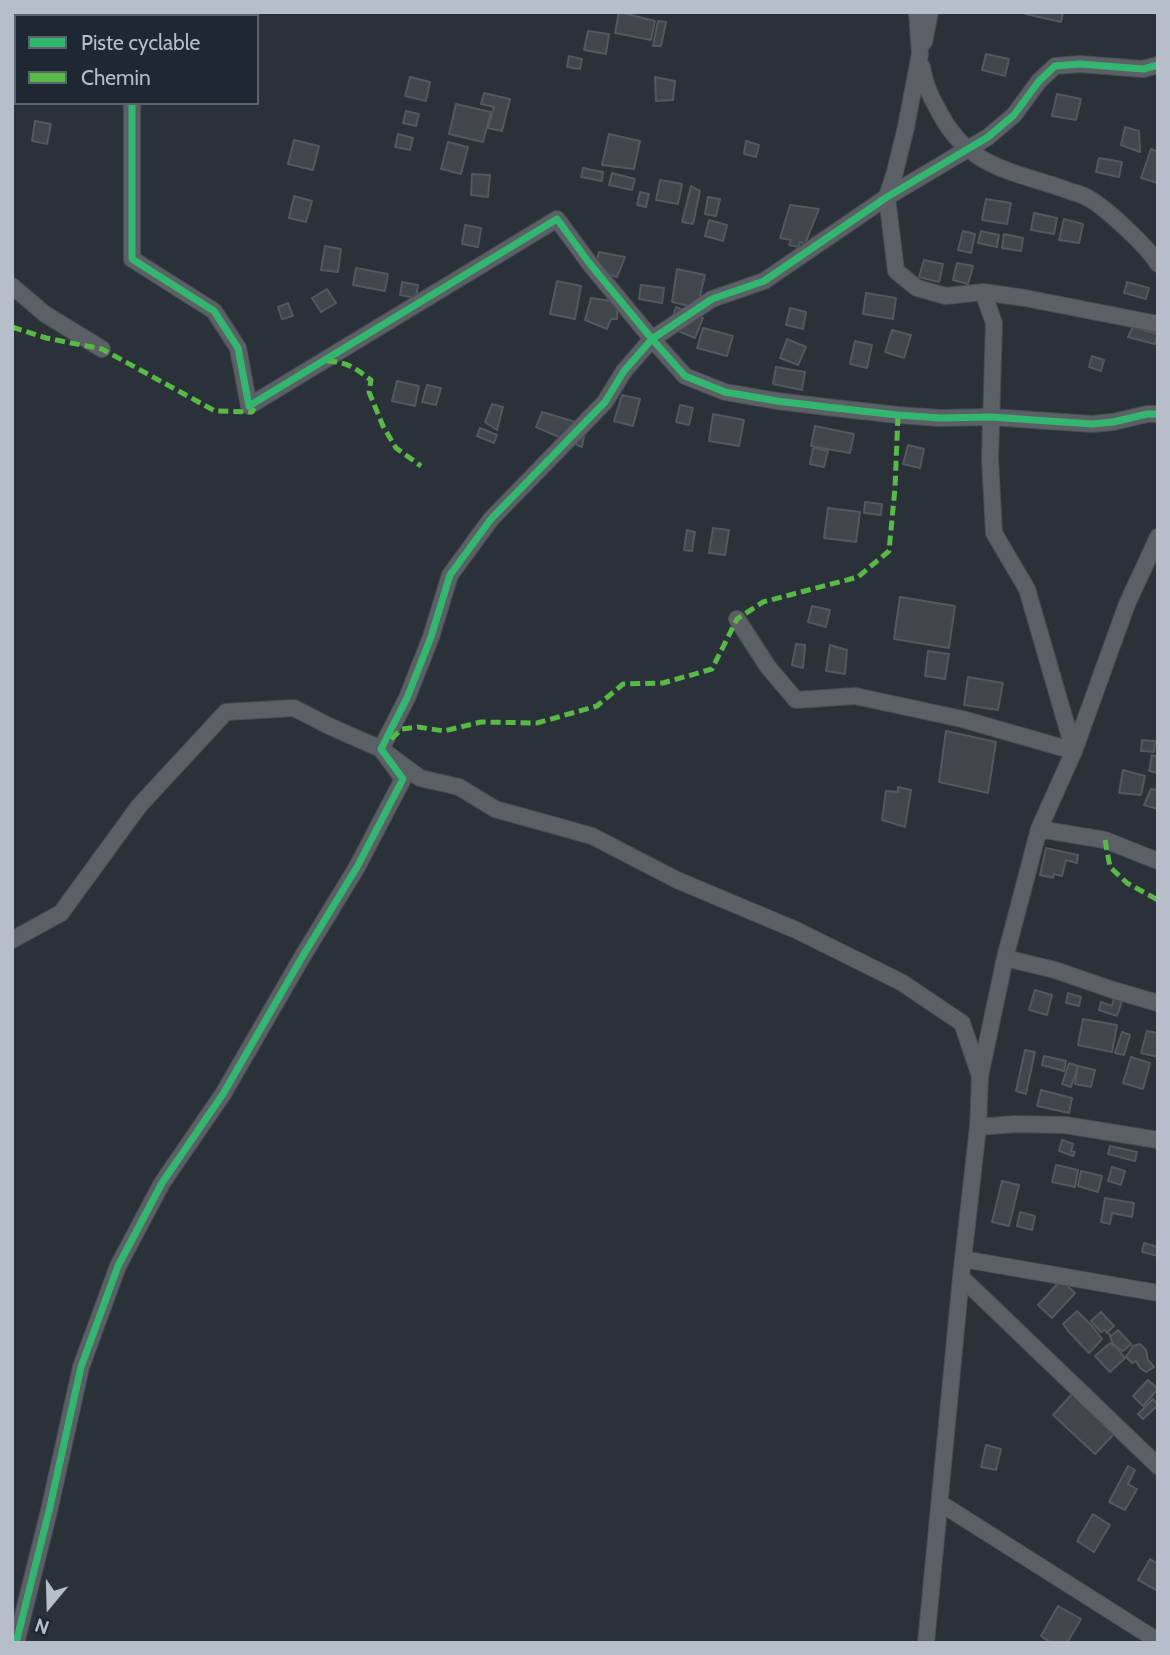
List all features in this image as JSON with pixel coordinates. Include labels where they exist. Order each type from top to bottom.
[{"type":"street","points":[[917,12],[925,87],[946,124],[967,149],[983,161],[1088,198],[1153,255],[1158,264]]},
{"type":"street","points":[[930,12],[906,127],[887,197],[896,271],[917,288],[946,296],[984,292],[1158,324]]},
{"type":"street","points":[[382,749],[407,698],[431,637],[450,575],[491,519],[605,402],[624,371],[652,339],[712,299],[764,281],[887,197],[988,137],[1014,116],[1039,81],[1055,66],[1080,64],[1143,69],[1158,65]]},
{"type":"street","points":[[132,105],[132,259],[214,311],[238,348],[248,406],[557,219],[590,264],[685,376],[725,392],[777,401],[940,418],[991,417],[1092,424],[1158,414]]},
{"type":"street","points":[[12,286],[45,314],[102,349]]},
{"type":"street","points":[[984,292],[994,323],[990,459],[994,533],[1027,589],[1074,751]]},
{"type":"street","points":[[926,1643],[978,1127],[980,1076],[1005,958],[1039,829],[1074,751],[1127,604],[1158,537]]},
{"type":"street","points":[[737,619],[768,667],[796,700],[855,696],[962,719],[1074,751]]},
{"type":"street","points":[[12,940],[61,913],[139,806],[226,712],[294,708],[382,749],[419,779],[459,787],[495,809],[592,836],[677,880],[796,930],[901,982],[962,1023],[980,1076]]},
{"type":"street","points":[[16,1643],[81,1367],[118,1266],[162,1183],[223,1094],[357,867],[403,779],[382,749]]},
{"type":"street","points":[[1039,829],[1105,839],[1158,861]]},
{"type":"street","points":[[1005,958],[1055,970],[1158,1003]]},
{"type":"street","points":[[978,1127],[1015,1124],[1065,1125],[1158,1140]]},
{"type":"street","points":[[963,1259],[1158,1293]]},
{"type":"street","points":[[961,1277],[1158,1466]]},
{"type":"street","points":[[940,1503],[1158,1642]]},
{"type":"building","points":[[619,12],[655,21],[651,40],[615,33]]},
{"type":"building","points":[[1026,12],[1063,12],[1061,22]]},
{"type":"building","points":[[658,21],[666,22],[661,46],[653,46]]},
{"type":"building","points":[[588,31],[609,34],[606,54],[584,50]]},
{"type":"building","points":[[986,54],[1009,59],[1005,76],[982,70]]},
{"type":"building","points":[[569,56],[582,59],[580,69],[567,67]]},
{"type":"building","points":[[410,77],[430,82],[426,101],[405,96]]},
{"type":"building","points":[[655,77],[675,81],[673,100],[656,101]]},
{"type":"building","points":[[484,93],[510,99],[502,131],[488,128],[494,107],[481,104]]},
{"type":"building","points":[[1057,94],[1081,99],[1076,120],[1052,116]]},
{"type":"building","points":[[456,104],[491,112],[483,142],[449,134]]},
{"type":"building","points":[[406,111],[419,114],[416,126],[403,123]]},
{"type":"building","points":[[35,121],[51,124],[47,144],[32,141]]},
{"type":"building","points":[[1125,127],[1139,131],[1140,152],[1121,145]]},
{"type":"building","points":[[398,134],[413,138],[410,150],[395,147]]},
{"type":"building","points":[[609,134],[640,141],[634,169],[602,165]]},
{"type":"building","points":[[294,140],[319,146],[313,170],[288,164]]},
{"type":"building","points":[[746,141],[759,145],[756,157],[744,154]]},
{"type":"building","points":[[448,142],[468,147],[461,174],[441,169]]},
{"type":"building","points":[[1151,149],[1158,152],[1158,183],[1141,178]]},
{"type":"building","points":[[1099,158],[1122,162],[1119,177],[1096,172]]},
{"type":"building","points":[[583,168],[603,172],[602,181],[581,177]]},
{"type":"building","points":[[612,173],[635,179],[632,190],[609,185]]},
{"type":"building","points":[[472,174],[490,175],[488,197],[471,195]]},
{"type":"building","points":[[660,180],[682,184],[678,204],[656,200]]},
{"type":"building","points":[[691,186],[700,191],[693,224],[682,222]]},
{"type":"building","points":[[640,192],[649,194],[646,207],[637,205]]},
{"type":"building","points":[[294,196],[312,201],[306,222],[289,218]]},
{"type":"building","points":[[708,197],[720,199],[716,216],[705,214]]},
{"type":"building","points":[[986,199],[1011,203],[1007,224],[982,220]]},
{"type":"building","points":[[790,205],[819,209],[805,244],[800,242],[799,247],[789,245],[791,240],[780,238]]},
{"type":"building","points":[[1034,213],[1057,218],[1054,234],[1031,230]]},
{"type":"building","points":[[1064,219],[1083,224],[1079,243],[1059,240]]},
{"type":"building","points":[[709,220],[727,225],[723,241],[705,236]]},
{"type":"building","points":[[465,225],[481,228],[478,247],[462,244]]},
{"type":"building","points":[[963,231],[975,234],[971,253],[958,250]]},
{"type":"building","points":[[981,231],[999,235],[997,247],[978,243]]},
{"type":"building","points":[[1004,234],[1023,238],[1021,251],[1002,248]]},
{"type":"building","points":[[325,246],[341,249],[338,272],[321,270]]},
{"type":"building","points":[[599,252],[625,257],[617,277],[601,273],[592,279]]},
{"type":"building","points":[[924,260],[943,264],[939,282],[919,277]]},
{"type":"building","points":[[957,263],[973,266],[968,284],[953,280]]},
{"type":"building","points":[[356,268],[388,274],[385,291],[353,285]]},
{"type":"building","points":[[677,269],[705,275],[697,308],[672,302]]},
{"type":"building","points":[[557,281],[581,286],[575,319],[550,314]]},
{"type":"building","points":[[402,282],[418,285],[416,298],[400,295]]},
{"type":"building","points":[[1127,282],[1149,288],[1146,299],[1124,293]]},
{"type":"building","points":[[641,285],[664,288],[662,303],[639,299]]},
{"type":"building","points":[[327,289],[336,303],[321,312],[312,298]]},
{"type":"building","points":[[866,293],[896,298],[893,319],[863,314]]},
{"type":"building","points":[[591,298],[618,302],[617,319],[611,319],[607,329],[585,320]]},
{"type":"building","points":[[288,303],[293,316],[282,319],[278,307]]},
{"type":"building","points":[[676,307],[703,318],[695,338],[669,327]]},
{"type":"building","points":[[790,308],[806,312],[803,329],[786,325]]},
{"type":"building","points":[[1133,327],[1158,334],[1155,344],[1128,337]]},
{"type":"building","points":[[703,328],[733,336],[727,356],[697,348]]},
{"type":"building","points":[[892,330],[911,335],[904,358],[885,352]]},
{"type":"building","points":[[787,339],[806,347],[798,365],[780,358]]},
{"type":"building","points":[[855,341],[872,345],[867,368],[850,364]]},
{"type":"building","points":[[1092,356],[1104,360],[1101,371],[1089,367]]},
{"type":"building","points":[[776,367],[805,372],[802,390],[773,384]]},
{"type":"building","points":[[397,381],[419,386],[415,406],[392,401]]},
{"type":"building","points":[[427,385],[441,388],[436,405],[422,402]]},
{"type":"building","points":[[622,395],[640,399],[633,426],[614,421]]},
{"type":"building","points":[[492,404],[503,407],[497,430],[485,422]]},
{"type":"building","points":[[680,405],[693,408],[689,425],[676,422]]},
{"type":"building","points":[[542,412],[586,425],[582,447],[536,427]]},
{"type":"building","points":[[713,414],[744,420],[739,446],[709,441]]},
{"type":"building","points":[[815,426],[854,434],[850,453],[811,446]]},
{"type":"building","points":[[480,428],[497,435],[494,443],[477,436]]},
{"type":"building","points":[[908,445],[924,449],[920,468],[903,464]]},
{"type":"building","points":[[813,448],[828,451],[824,467],[810,464]]},
{"type":"building","points":[[865,502],[882,504],[881,515],[864,513]]},
{"type":"building","points":[[828,508],[860,512],[856,542],[824,538]]},
{"type":"building","points":[[713,528],[729,530],[725,555],[709,553]]},
{"type":"building","points":[[687,530],[695,532],[692,551],[684,550]]},
{"type":"building","points":[[900,597],[955,606],[949,648],[894,639]]},
{"type":"building","points":[[812,606],[830,610],[826,627],[808,622]]},
{"type":"building","points":[[796,644],[805,645],[803,668],[792,665]]},
{"type":"building","points":[[830,645],[847,650],[845,674],[826,671]]},
{"type":"building","points":[[928,651],[949,654],[945,679],[925,676]]},
{"type":"building","points":[[968,677],[1003,683],[998,710],[964,705]]},
{"type":"building","points":[[946,731],[996,742],[988,793],[939,782]]},
{"type":"building","points":[[1142,740],[1155,741],[1154,752],[1141,751]]},
{"type":"building","points":[[1152,755],[1158,757],[1158,773],[1149,771]]},
{"type":"building","points":[[1123,770],[1145,776],[1141,795],[1119,793]]},
{"type":"building","points":[[898,787],[911,790],[905,827],[882,820],[886,791],[898,792]]},
{"type":"building","points":[[1151,789],[1158,790],[1158,809],[1144,805]]},
{"type":"building","points":[[1046,848],[1078,855],[1077,863],[1066,860],[1062,876],[1054,874],[1053,878],[1040,875]]},
{"type":"building","points":[[1035,990],[1052,995],[1047,1015],[1029,1010]]},
{"type":"building","points":[[1068,993],[1081,997],[1079,1006],[1066,1003]]},
{"type":"building","points":[[1114,998],[1122,1001],[1117,1016],[1099,1010],[1101,1002],[1112,1006]]},
{"type":"building","points":[[1083,1019],[1117,1025],[1112,1052],[1078,1045]]},
{"type":"building","points":[[1147,1031],[1158,1033],[1158,1057],[1141,1053]]},
{"type":"building","points":[[1122,1032],[1130,1035],[1124,1055],[1115,1053]]},
{"type":"building","points":[[1025,1050],[1035,1052],[1026,1094],[1016,1091]]},
{"type":"building","points":[[1044,1056],[1066,1061],[1064,1071],[1042,1065]]},
{"type":"building","points":[[1131,1057],[1150,1063],[1143,1089],[1123,1083]]},
{"type":"building","points":[[1069,1063],[1078,1066],[1071,1087],[1062,1084]]},
{"type":"building","points":[[1078,1066],[1095,1070],[1091,1087],[1075,1084]]},
{"type":"building","points":[[1041,1090],[1072,1098],[1069,1113],[1037,1106]]},
{"type":"building","points":[[1062,1140],[1073,1144],[1073,1156],[1059,1151]]},
{"type":"building","points":[[1110,1146],[1137,1152],[1135,1161],[1108,1154]]},
{"type":"building","points":[[1056,1165],[1078,1170],[1075,1187],[1052,1182]]},
{"type":"building","points":[[1112,1167],[1125,1171],[1121,1185],[1108,1181]]},
{"type":"building","points":[[1081,1171],[1102,1176],[1098,1192],[1078,1186]]},
{"type":"building","points":[[1002,1181],[1019,1185],[1009,1226],[992,1222]]},
{"type":"building","points":[[1105,1198],[1134,1203],[1132,1217],[1112,1213],[1110,1224],[1101,1222]]},
{"type":"building","points":[[1020,1212],[1035,1216],[1032,1230],[1017,1226]]},
{"type":"building","points":[[1144,1243],[1158,1247],[1158,1256],[1142,1252]]},
{"type":"building","points":[[1061,1280],[1075,1293],[1052,1318],[1038,1305]]},
{"type":"building","points":[[1077,1311],[1102,1339],[1089,1353],[1063,1324]]},
{"type":"building","points":[[1101,1312],[1114,1326],[1107,1333],[1105,1330],[1101,1332],[1091,1321]]},
{"type":"building","points":[[1118,1330],[1131,1344],[1123,1351],[1113,1344],[1109,1334],[1111,1336]]},
{"type":"building","points":[[1110,1343],[1125,1358],[1110,1372],[1095,1356]]},
{"type":"building","points":[[1140,1344],[1154,1367],[1146,1372],[1136,1361],[1132,1363],[1126,1357],[1133,1346]]},
{"type":"building","points":[[1148,1380],[1158,1389],[1143,1406],[1133,1396]]},
{"type":"building","points":[[1073,1393],[1115,1433],[1095,1454],[1053,1415]]},
{"type":"building","points":[[1153,1399],[1158,1405],[1143,1419],[1138,1414]]},
{"type":"building","points":[[986,1445],[1001,1449],[996,1470],[981,1467]]},
{"type":"building","points":[[1128,1466],[1135,1470],[1128,1484],[1137,1489],[1125,1510],[1109,1502]]},
{"type":"building","points":[[1093,1514],[1110,1525],[1094,1552],[1077,1541]]},
{"type":"building","points":[[1150,1559],[1158,1564],[1158,1591],[1138,1580]]},
{"type":"building","points":[[1058,1606],[1081,1619],[1067,1643],[1051,1643],[1041,1636]]},
{"type":"marked path","points":[[12,327],[46,338],[102,349],[215,411],[252,412],[254,408]]},
{"type":"marked path","points":[[327,361],[351,366],[371,380],[369,392],[383,426],[396,448],[421,466]]},
{"type":"marked path","points":[[391,739],[402,729],[418,727],[444,731],[481,722],[537,723],[597,706],[623,684],[663,683],[712,669],[737,619],[763,602],[858,577],[889,551],[898,415]]},
{"type":"marked path","points":[[1105,840],[1110,867],[1127,883],[1158,900]]},
{"type":"cycle path","points":[[16,1643],[81,1367],[118,1266],[162,1183],[223,1094],[357,867],[403,779],[381,749],[407,698],[431,637],[450,575],[491,519],[605,402],[624,371],[652,339],[712,299],[764,281],[887,197],[988,137],[1014,115],[1039,81],[1055,66],[1080,64],[1143,69],[1158,65]]},
{"type":"cycle path","points":[[132,105],[132,259],[214,311],[238,348],[249,406],[557,219],[590,264],[685,376],[725,392],[777,401],[940,418],[991,417],[1092,424],[1158,414]]}]
